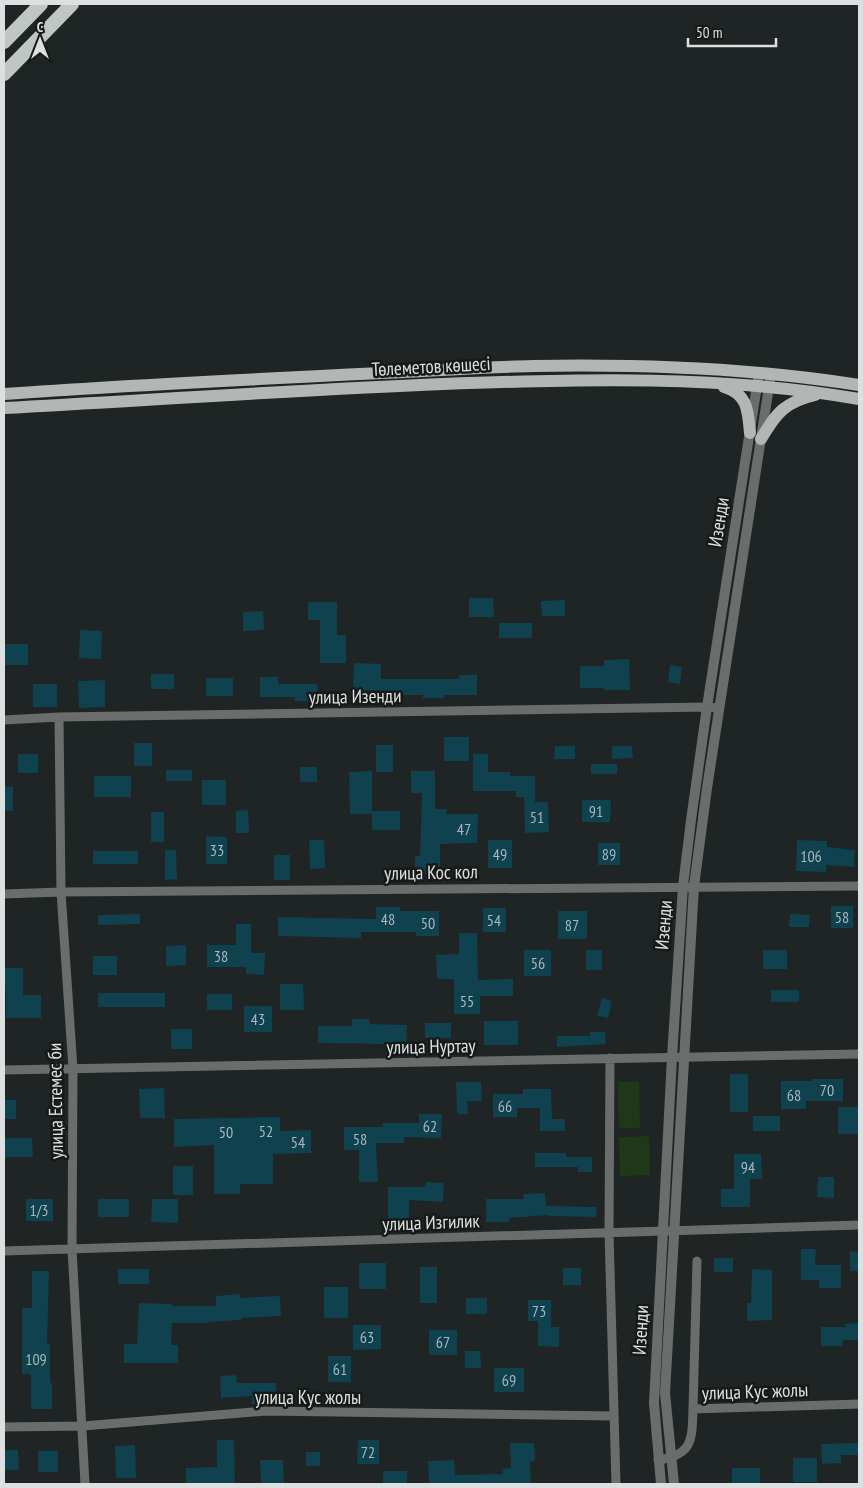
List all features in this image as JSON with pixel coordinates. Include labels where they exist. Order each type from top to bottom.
[{"type":"highway","points":[[4,42],[41,4]]},
{"type":"highway","points":[[4,74],[72,4]]},
{"type":"main road","name":"Төлеметов көшесі","points":[[4,394],[144,384],[531,366],[634,366],[765,373],[859,385]]},
{"type":"main road","name":"Төлеметов көшесі","points":[[4,408],[388,386],[531,381],[634,380],[702,382],[763,386],[859,399]]},
{"type":"main road","points":[[702,382],[736,391],[744,400],[756,436]]},
{"type":"main road","points":[[756,436],[785,406],[804,397],[823,393]]},
{"type":"street","name":"Изенди","points":[[674,1484],[665,1393],[694,886],[765,373]]},
{"type":"street","name":"Изенди","points":[[661,1484],[654,1403],[683,886],[707,706],[756,436]]},
{"type":"street","name":"улица Изенди","points":[[4,720],[707,706],[719,708]]},
{"type":"street","name":"улица Естемес би","points":[[60,718],[61,892],[73,1069],[72,1249],[86,1484]]},
{"type":"street","name":"улица Кос кол","points":[[4,894],[683,886],[859,886]]},
{"type":"street","name":"улица Нуртау","points":[[4,1070],[859,1054]]},
{"type":"street","points":[[610,1058],[609,1232],[616,1484]]},
{"type":"street","name":"улица Изгилик","points":[[4,1251],[859,1225]]},
{"type":"street","points":[[693,1409],[697,1261]]},
{"type":"street","name":"улица Кус жолы","points":[[658,1460],[670,1458],[682,1452],[689,1445],[692,1437],[693,1409],[859,1404]]},
{"type":"street","name":"улица Кус жолы","points":[[4,1426],[83,1426],[266,1411],[613,1416]]},
{"type":"green space","points":[[618,1082],[639,1082],[640,1128],[619,1128]]},
{"type":"green space","points":[[649,1136],[650,1175],[620,1176],[619,1137]]},
{"type":"building","points":[[469,598],[493,598],[494,617],[469,617]]},
{"type":"building","points":[[565,600],[565,616],[542,616],[541,601]]},
{"type":"building","points":[[308,602],[337,602],[337,635],[346,635],[346,663],[320,663],[320,620],[308,620]]},
{"type":"building","points":[[263,611],[264,630],[243,631],[243,612]]},
{"type":"building","points":[[499,623],[532,623],[532,638],[499,638]]},
{"type":"building","points":[[80,630],[102,631],[101,659],[79,658]]},
{"type":"building","points":[[4,644],[28,644],[28,665],[4,665]]},
{"type":"building","points":[[629,659],[630,690],[580,688],[580,666],[604,666],[604,660]]},
{"type":"building","points":[[354,663],[381,664],[381,679],[459,679],[459,675],[477,675],[477,695],[444,695],[444,698],[423,698],[423,695],[390,695],[390,691],[353,690]]},
{"type":"building","points":[[670,665],[682,667],[680,684],[668,682]]},
{"type":"building","points":[[151,674],[174,674],[174,689],[151,689]]},
{"type":"building","points":[[260,677],[278,677],[278,684],[317,684],[317,701],[295,701],[295,697],[260,697]]},
{"type":"building","points":[[206,678],[233,678],[233,696],[206,696]]},
{"type":"building","points":[[105,680],[105,707],[79,708],[78,681]]},
{"type":"building","points":[[33,684],[57,684],[57,707],[33,707]]},
{"type":"building","points":[[444,737],[469,737],[469,761],[444,761]]},
{"type":"building","points":[[134,743],[152,743],[152,766],[134,766]]},
{"type":"building","points":[[376,745],[393,745],[393,772],[376,772]]},
{"type":"building","points":[[555,746],[575,746],[575,759],[554,759]]},
{"type":"building","points":[[612,746],[632,746],[633,758],[612,759]]},
{"type":"building","points":[[18,754],[38,754],[38,773],[18,773]]},
{"type":"building","points":[[473,754],[488,754],[488,772],[510,772],[510,776],[535,776],[535,802],[548,802],[549,832],[525,833],[524,797],[516,797],[516,791],[473,791]]},
{"type":"building","points":[[591,764],[617,764],[617,774],[591,774]]},
{"type":"building","points":[[300,767],[317,767],[317,782],[300,782]]},
{"type":"building","points":[[166,770],[192,770],[192,781],[166,781]]},
{"type":"building","points":[[372,771],[372,811],[400,811],[400,830],[372,830],[372,814],[350,814],[349,772]]},
{"type":"building","points":[[411,771],[435,771],[435,809],[447,809],[446,814],[478,814],[477,843],[440,844],[440,875],[415,875],[415,856],[420,856],[422,793],[411,793]]},
{"type":"building","points":[[94,776],[131,776],[131,797],[94,797]]},
{"type":"building","points":[[202,780],[226,780],[226,805],[202,805]]},
{"type":"building","points":[[4,787],[13,787],[13,811],[4,811]]},
{"type":"building","points":[[582,800],[611,800],[610,822],[582,822]]},
{"type":"building","points":[[248,810],[249,833],[236,833],[236,811]]},
{"type":"building","points":[[151,812],[164,812],[164,842],[151,842]]},
{"type":"building","points":[[206,836],[227,837],[227,864],[206,864]]},
{"type":"building","points":[[309,840],[324,840],[325,868],[310,869]]},
{"type":"building","points":[[488,840],[512,840],[512,868],[488,868]]},
{"type":"building","points":[[797,840],[827,841],[827,847],[855,850],[854,867],[826,865],[826,872],[796,871]]},
{"type":"building","points":[[598,843],[620,843],[620,865],[598,865]]},
{"type":"building","points":[[165,850],[176,850],[177,879],[165,880]]},
{"type":"building","points":[[93,851],[138,851],[138,864],[93,864]]},
{"type":"building","points":[[274,855],[290,855],[290,880],[274,880]]},
{"type":"building","points":[[831,906],[853,906],[853,928],[831,928]]},
{"type":"building","points":[[376,907],[400,907],[400,911],[439,911],[439,936],[416,936],[416,932],[361,932],[361,938],[278,936],[278,917],[376,919]]},
{"type":"building","points":[[483,908],[506,908],[506,932],[483,932]]},
{"type":"building","points":[[558,911],[587,911],[587,939],[558,939]]},
{"type":"building","points":[[140,914],[140,924],[98,925],[98,915]]},
{"type":"building","points":[[790,914],[810,915],[809,927],[789,927]]},
{"type":"building","points":[[236,924],[251,924],[251,953],[265,953],[264,975],[246,974],[246,967],[207,967],[207,945],[236,945]]},
{"type":"building","points":[[459,933],[477,933],[478,980],[513,979],[513,996],[480,996],[480,1014],[454,1014],[454,979],[437,979],[436,955],[459,954]]},
{"type":"building","points":[[186,945],[186,965],[166,966],[166,946]]},
{"type":"building","points":[[524,950],[551,950],[551,976],[524,976]]},
{"type":"building","points":[[586,950],[602,950],[602,970],[586,970]]},
{"type":"building","points":[[763,950],[787,950],[787,969],[763,969]]},
{"type":"building","points":[[93,956],[117,956],[117,975],[93,975]]},
{"type":"building","points":[[4,968],[23,968],[23,995],[41,995],[41,1018],[6,1018]]},
{"type":"building","points":[[280,984],[303,984],[304,1010],[280,1010]]},
{"type":"building","points":[[771,990],[799,990],[799,1002],[771,1002]]},
{"type":"building","points":[[98,993],[165,993],[165,1007],[98,1007]]},
{"type":"building","points":[[207,994],[232,994],[232,1010],[207,1010]]},
{"type":"building","points":[[602,998],[612,1001],[608,1018],[597,1016]]},
{"type":"building","points":[[244,1006],[272,1006],[272,1032],[244,1032]]},
{"type":"building","points":[[352,1019],[369,1019],[370,1024],[407,1025],[406,1047],[384,1047],[384,1044],[318,1043],[318,1026],[352,1026]]},
{"type":"building","points":[[484,1021],[518,1021],[518,1045],[484,1045]]},
{"type":"building","points":[[425,1023],[451,1023],[451,1038],[425,1038]]},
{"type":"building","points":[[171,1029],[192,1029],[192,1049],[171,1049]]},
{"type":"building","points":[[590,1032],[605,1032],[606,1044],[557,1047],[557,1036],[590,1036]]},
{"type":"building","points":[[730,1074],[748,1074],[748,1112],[730,1112]]},
{"type":"building","points":[[812,1079],[843,1079],[843,1101],[806,1101],[806,1109],[781,1109],[781,1081],[812,1081]]},
{"type":"building","points":[[456,1082],[481,1082],[482,1101],[467,1101],[468,1114],[457,1114]]},
{"type":"building","points":[[164,1088],[165,1118],[140,1118],[139,1089]]},
{"type":"building","points":[[523,1089],[551,1089],[552,1119],[565,1119],[565,1131],[540,1131],[540,1108],[517,1108],[517,1117],[493,1117],[493,1094],[523,1094]]},
{"type":"building","points":[[4,1100],[16,1100],[16,1119],[4,1119]]},
{"type":"building","points":[[838,1107],[859,1107],[859,1134],[838,1134]]},
{"type":"building","points":[[419,1114],[442,1114],[441,1138],[404,1137],[404,1143],[376,1143],[378,1182],[359,1182],[359,1150],[344,1150],[344,1127],[383,1127],[383,1123],[419,1123]]},
{"type":"building","points":[[753,1116],[780,1116],[780,1131],[753,1131]]},
{"type":"building","points":[[280,1117],[280,1131],[311,1130],[311,1153],[273,1154],[273,1184],[240,1184],[240,1194],[214,1194],[214,1145],[174,1147],[174,1119]]},
{"type":"building","points":[[4,1138],[32,1138],[33,1157],[4,1157]]},
{"type":"building","points":[[535,1153],[566,1153],[566,1157],[592,1157],[592,1172],[578,1172],[578,1167],[535,1167]]},
{"type":"building","points":[[734,1154],[761,1154],[762,1179],[750,1179],[750,1207],[721,1207],[721,1189],[734,1189]]},
{"type":"building","points":[[173,1166],[193,1166],[193,1195],[173,1195]]},
{"type":"building","points":[[818,1177],[834,1177],[834,1198],[817,1197]]},
{"type":"building","points":[[426,1182],[444,1183],[443,1202],[409,1200],[409,1230],[388,1230],[388,1187],[425,1187]]},
{"type":"building","points":[[545,1193],[546,1206],[597,1207],[596,1217],[549,1215],[509,1218],[509,1222],[486,1222],[486,1199],[524,1199],[523,1194]]},
{"type":"building","points":[[26,1199],[53,1199],[53,1221],[26,1221]]},
{"type":"building","points":[[98,1199],[129,1199],[129,1217],[98,1217]]},
{"type":"building","points":[[152,1199],[178,1199],[178,1223],[151,1222]]},
{"type":"building","points":[[801,1249],[816,1249],[815,1265],[841,1265],[841,1288],[819,1288],[819,1280],[801,1280]]},
{"type":"building","points":[[850,1251],[859,1252],[859,1271],[850,1271]]},
{"type":"building","points":[[714,1258],[733,1258],[733,1272],[714,1272]]},
{"type":"building","points":[[359,1263],[386,1263],[386,1289],[359,1289]]},
{"type":"building","points":[[420,1267],[437,1267],[437,1303],[420,1303]]},
{"type":"building","points":[[563,1268],[581,1268],[581,1285],[563,1285]]},
{"type":"building","points":[[118,1269],[149,1269],[149,1284],[118,1284]]},
{"type":"building","points":[[752,1269],[772,1270],[772,1320],[747,1321],[747,1303],[751,1303]]},
{"type":"building","points":[[32,1271],[49,1271],[47,1344],[50,1344],[52,1409],[31,1409],[31,1374],[22,1374],[22,1308],[32,1308]]},
{"type":"building","points":[[324,1287],[348,1287],[348,1318],[324,1318]]},
{"type":"building","points":[[240,1294],[240,1298],[280,1296],[281,1316],[241,1318],[241,1320],[208,1323],[172,1323],[171,1345],[178,1345],[178,1363],[124,1363],[124,1344],[137,1344],[139,1303],[172,1304],[172,1306],[216,1306],[216,1296]]},
{"type":"building","points":[[466,1298],[487,1298],[487,1314],[466,1314]]},
{"type":"building","points":[[528,1300],[551,1300],[551,1327],[559,1327],[559,1347],[538,1346],[538,1321],[528,1321]]},
{"type":"building","points":[[859,1323],[859,1340],[843,1340],[843,1346],[821,1346],[821,1327],[845,1327],[845,1324]]},
{"type":"building","points":[[353,1325],[381,1325],[381,1349],[353,1350]]},
{"type":"building","points":[[429,1330],[457,1330],[457,1355],[429,1355]]},
{"type":"building","points":[[465,1351],[480,1351],[481,1368],[465,1368]]},
{"type":"building","points":[[328,1356],[351,1356],[351,1382],[328,1382]]},
{"type":"building","points":[[494,1368],[524,1368],[524,1392],[494,1392]]},
{"type":"building","points":[[236,1375],[237,1383],[276,1383],[277,1404],[252,1404],[252,1396],[221,1398],[220,1376]]},
{"type":"building","points":[[217,1440],[234,1440],[235,1483],[186,1484],[186,1468],[217,1467]]},
{"type":"building","points":[[358,1440],[379,1440],[379,1464],[357,1464]]},
{"type":"building","points":[[510,1443],[534,1443],[535,1461],[530,1462],[531,1484],[429,1484],[428,1461],[454,1460],[455,1475],[503,1474],[502,1469],[511,1468]]},
{"type":"building","points":[[859,1443],[859,1455],[841,1455],[841,1463],[822,1464],[821,1444]]},
{"type":"building","points":[[135,1445],[136,1478],[116,1478],[115,1446]]},
{"type":"building","points":[[4,1450],[18,1450],[19,1470],[4,1470]]},
{"type":"building","points":[[38,1451],[58,1451],[58,1472],[38,1472]]},
{"type":"building","points":[[306,1452],[320,1452],[320,1466],[306,1466]]},
{"type":"building","points":[[793,1458],[817,1458],[817,1482],[793,1482]]},
{"type":"building","points":[[260,1460],[283,1460],[284,1484],[261,1484]]},
{"type":"building","points":[[732,1468],[760,1468],[760,1484],[732,1484]]},
{"type":"building","points":[[383,1471],[407,1471],[407,1484],[383,1484]]}]
